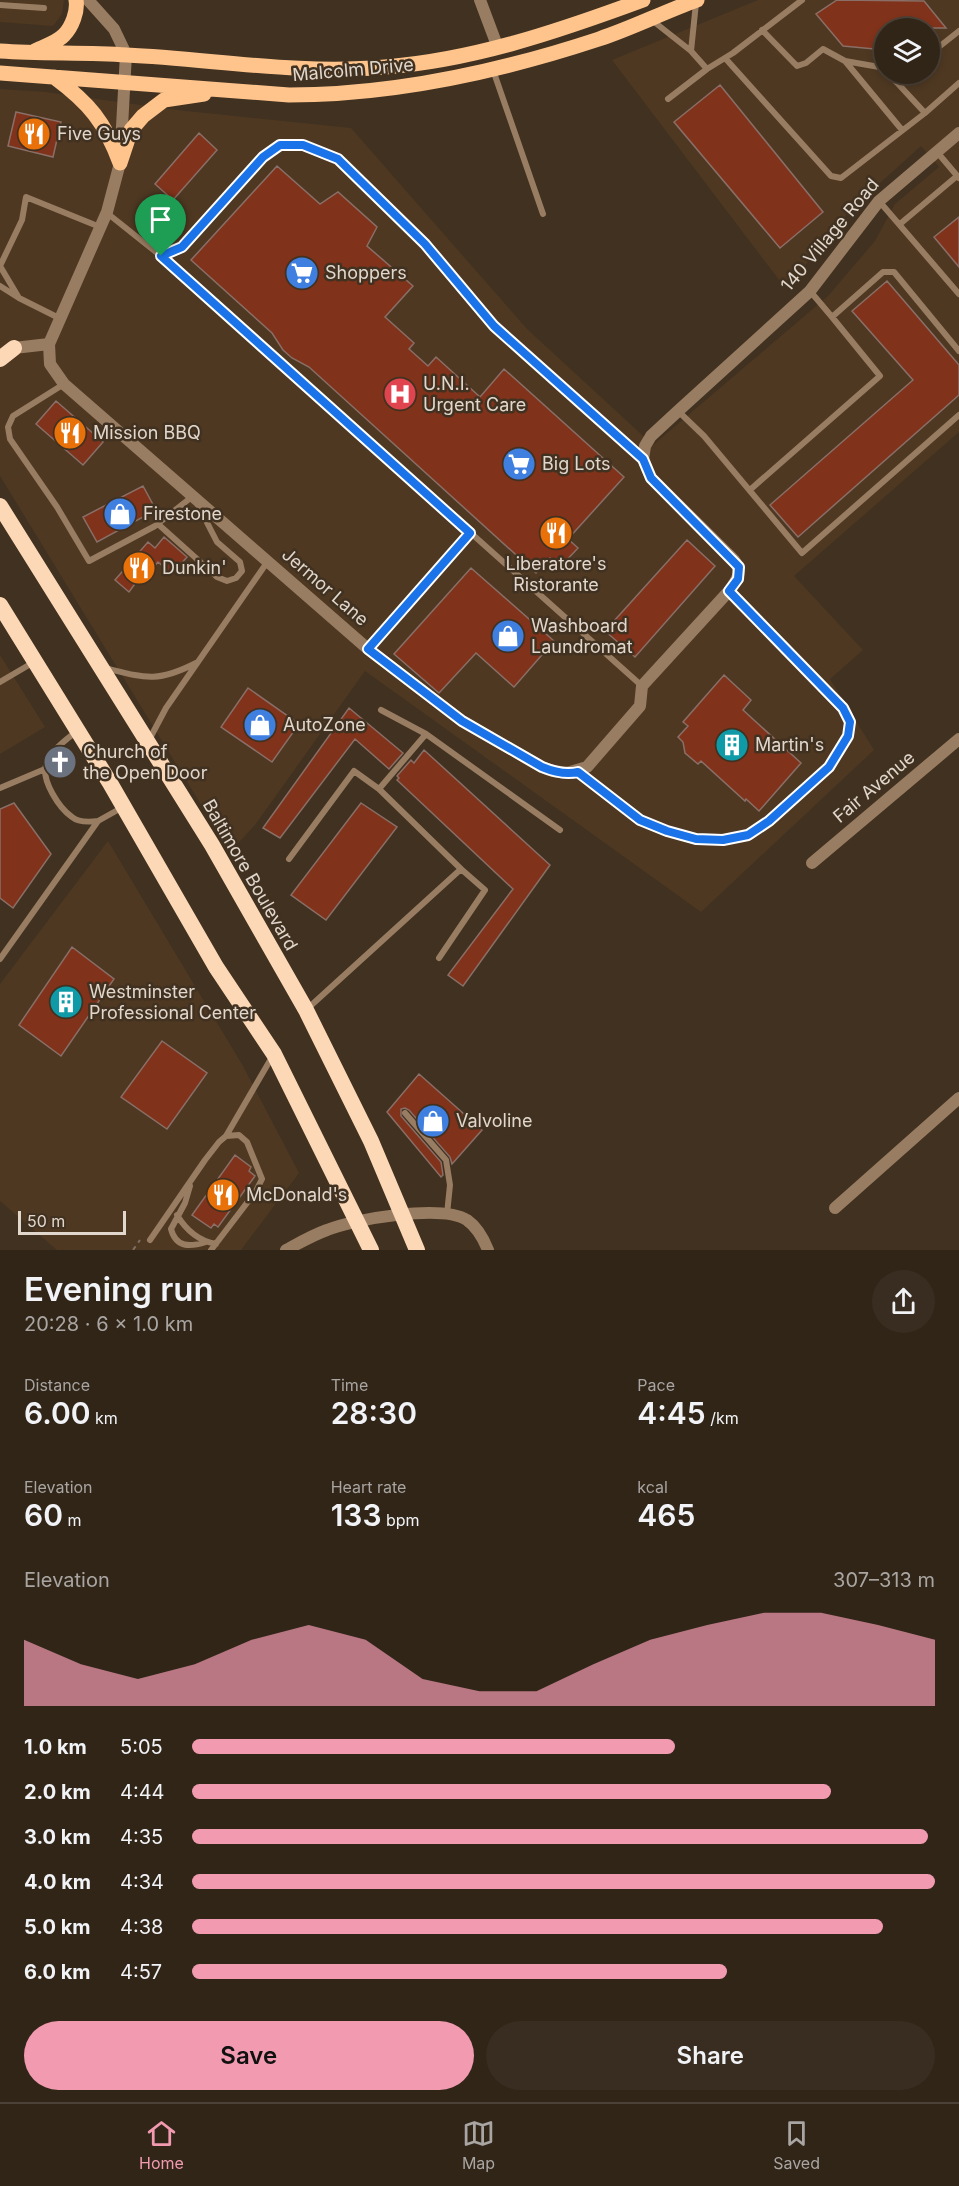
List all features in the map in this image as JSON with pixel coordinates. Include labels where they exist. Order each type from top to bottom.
[{"type":"highway","points":[[0,359],[7,348]]},
{"type":"highway","name":"Baltimore Boulevard","points":[[0,506],[212,845],[306,1010],[370,1141],[417,1250]]},
{"type":"highway","points":[[0,605],[124,807],[216,967],[274,1053],[371,1250]]},
{"type":"main road","points":[[32,53],[64,36],[73,19],[77,6],[76,0]]},
{"type":"main road","name":"Malcolm Drive","points":[[0,51],[126,54],[339,70],[416,63],[498,48],[540,36],[643,0]]},
{"type":"main road","name":"Malcolm Drive","points":[[0,73],[289,95],[327,95],[410,86],[526,62],[602,38],[697,0]]},
{"type":"main road","points":[[54,77],[70,89],[98,117],[110,137],[120,163]]},
{"type":"main road","points":[[120,163],[131,130],[143,116],[164,100],[221,90]]},
{"type":"street","points":[[7,348],[49,344],[107,212],[120,163],[126,54],[114,29],[88,0]]},
{"type":"street","points":[[480,0],[498,48]]},
{"type":"street","name":"140 Village Road","points":[[643,459],[645,446],[651,436],[810,291],[879,201],[959,133]]},
{"type":"street","name":"Jermor Lane","points":[[49,344],[50,364],[64,384],[368,649],[462,721],[542,767],[567,773],[578,772]]},
{"type":"street","points":[[578,772],[587,767],[640,706],[642,686],[738,579],[739,567],[651,478],[643,459]]},
{"type":"street","name":"Fair Avenue","points":[[812,863],[959,739]]},
{"type":"street","points":[[835,1208],[959,1098]]},
{"type":"street","points":[[286,1250],[328,1230],[359,1222],[424,1212],[447,1214],[467,1220],[477,1230],[488,1250]]},
{"type":"lane","points":[[691,51],[697,0]]},
{"type":"lane","points":[[668,99],[802,0]]},
{"type":"lane","points":[[0,5],[44,8]]},
{"type":"lane","points":[[650,18],[691,51],[707,69]]},
{"type":"lane","points":[[762,30],[796,66],[806,63],[823,49],[845,61],[874,66]]},
{"type":"lane","points":[[940,46],[959,31]]},
{"type":"lane","points":[[725,58],[831,176],[841,178],[959,84]]},
{"type":"lane","points":[[845,61],[902,130]]},
{"type":"lane","points":[[492,69],[543,214]]},
{"type":"lane","points":[[898,84],[925,113]]},
{"type":"lane","points":[[161,256],[182,247],[263,157],[280,145],[303,145],[338,159],[425,244],[494,326],[643,459]]},
{"type":"lane","points":[[900,224],[958,177],[937,152]]},
{"type":"lane","points":[[19,298],[0,266],[21,220],[26,197],[100,228]]},
{"type":"lane","points":[[879,201],[959,294]]},
{"type":"lane","points":[[107,212],[161,256],[642,686]]},
{"type":"lane","points":[[832,317],[883,272],[894,272],[959,351]]},
{"type":"lane","points":[[0,286],[59,318]]},
{"type":"lane","points":[[751,489],[880,376],[810,291]]},
{"type":"lane","points":[[64,384],[13,416],[8,427],[10,439],[57,507],[89,561],[158,524],[193,496],[217,542],[240,562],[242,571],[236,578],[227,581],[217,577],[158,524]]},
{"type":"lane","points":[[678,411],[704,436],[751,489],[802,553],[959,415]]},
{"type":"lane","points":[[368,649],[470,533]]},
{"type":"lane","points":[[147,743],[166,708],[268,561]]},
{"type":"lane","points":[[578,772],[640,820],[696,839],[723,840],[748,835],[769,821],[829,767],[848,736],[850,722],[843,708],[729,591]]},
{"type":"lane","points":[[0,682],[35,662]]},
{"type":"lane","points":[[100,667],[139,676],[160,677],[173,674],[196,663]]},
{"type":"lane","points":[[381,710],[426,734],[560,830]]},
{"type":"lane","points":[[77,730],[55,750],[47,762],[45,770],[47,781],[56,799],[72,818],[89,822],[99,821],[124,807]]},
{"type":"lane","points":[[379,789],[426,734]]},
{"type":"lane","points":[[0,788],[45,770]]},
{"type":"lane","points":[[289,859],[354,771],[379,789],[461,869],[486,890],[439,958]]},
{"type":"lane","points":[[0,959],[99,821]]},
{"type":"lane","points":[[306,1010],[461,869]]},
{"type":"lane","points":[[150,1240],[219,1142],[226,1136],[274,1053]]},
{"type":"lane","points":[[405,1113],[446,1160],[450,1185],[447,1214]]},
{"type":"lane","points":[[211,1250],[256,1191],[262,1179],[247,1143],[239,1135],[226,1136]]},
{"type":"lane","points":[[192,1180],[185,1203],[171,1229],[179,1243],[189,1247],[206,1242]]},
{"type":"lane","points":[[177,1215],[194,1234],[206,1242],[216,1244]]},
{"type":"shaded area","points":[[0,0],[64,0],[62,14],[53,26],[0,22]]},
{"type":"shaded area","points":[[758,0],[959,0],[959,432],[794,576],[863,650],[830,679],[874,750],[701,912],[365,671],[255,825],[230,852],[0,476],[0,89],[46,92],[177,110],[351,128],[527,329],[653,445],[828,296],[875,241],[895,204],[939,167],[921,146],[850,210],[786,289],[612,60]]},
{"type":"shaded area","points":[[0,655],[45,727],[0,754]]},
{"type":"shaded area","points":[[108,841],[243,1066],[299,1173],[241,1250],[57,1250],[0,1201],[0,984]]},
{"type":"building","points":[[837,0],[924,1],[938,18],[874,18],[874,49],[843,46],[816,14]]},
{"type":"building","points":[[720,85],[823,212],[780,248],[674,122]]},
{"type":"building","name":"Five Guys","points":[[16,112],[61,122],[53,157],[8,146]]},
{"type":"building","points":[[199,133],[217,150],[173,200],[155,184]]},
{"type":"building","points":[[277,166],[320,204],[338,192],[377,227],[367,246],[413,286],[385,317],[414,343],[409,349],[428,366],[436,357],[480,397],[504,369],[624,477],[568,539],[578,548],[560,567],[550,558],[536,573],[309,367],[283,350],[272,333],[191,260]]},
{"type":"building","points":[[959,217],[959,267],[934,237]]},
{"type":"building","points":[[887,281],[959,365],[959,395],[798,537],[770,505],[913,380],[852,311]]},
{"type":"building","name":"Mission BBQ","points":[[56,401],[103,442],[83,465],[36,424]]},
{"type":"building","name":"Firestone","points":[[143,486],[156,510],[97,542],[83,517]]},
{"type":"building","name":"Dunkin'","points":[[164,537],[187,557],[172,574],[158,562],[139,583],[137,581],[129,592],[115,580],[148,542],[155,548]]},
{"type":"building","points":[[687,540],[715,566],[635,657],[605,631]]},
{"type":"building","points":[[471,568],[554,641],[514,687],[476,653],[439,693],[394,654]]},
{"type":"building","name":"Martin's","points":[[724,675],[751,700],[743,710],[801,763],[759,811],[701,761],[698,764],[685,753],[683,742],[678,737],[688,726],[683,722]]},
{"type":"building","name":"AutoZone","points":[[248,688],[299,724],[272,762],[221,727]]},
{"type":"building","points":[[349,708],[403,753],[389,769],[355,739],[280,838],[263,828]]},
{"type":"building","points":[[424,750],[550,865],[463,986],[448,975],[513,889],[397,780],[399,778],[397,776],[411,760],[414,763]]},
{"type":"building","points":[[14,803],[51,854],[13,908],[0,898],[0,809]]},
{"type":"building","points":[[361,803],[397,827],[326,920],[291,895]]},
{"type":"building","name":"Westminster Professional Center","points":[[72,947],[114,979],[61,1056],[19,1025]]},
{"type":"building","points":[[162,1041],[207,1073],[167,1129],[121,1097]]},
{"type":"building","name":"Valvoline","points":[[419,1074],[482,1130],[452,1164],[450,1157],[409,1110],[401,1109],[401,1116],[441,1162],[443,1175],[441,1177],[387,1112]]},
{"type":"building","name":"McDonald's","points":[[235,1155],[251,1167],[249,1171],[255,1176],[218,1227],[214,1224],[211,1228],[192,1215]]},
{"type":"place","name":"Five Guys","points":[[34,134]]},
{"type":"place","name":"Shoppers","points":[[302,273]]},
{"type":"place","name":"U.N.I. Urgent Care","points":[[400,394]]},
{"type":"place","name":"Mission BBQ","points":[[70,433]]},
{"type":"place","name":"Big Lots","points":[[519,464]]},
{"type":"place","name":"Firestone","points":[[120,514]]},
{"type":"place","name":"Liberatore's Ristorante","points":[[556,533]]},
{"type":"place","name":"Dunkin'","points":[[139,568]]},
{"type":"place","name":"Washboard Laundromat","points":[[508,636]]},
{"type":"place","name":"AutoZone","points":[[260,725]]},
{"type":"place","name":"Martin's","points":[[732,745]]},
{"type":"place","name":"Church of the Open Door","points":[[60,762]]},
{"type":"place","name":"Westminster Professional Center","points":[[66,1002]]},
{"type":"place","name":"Valvoline","points":[[433,1121]]},
{"type":"place","name":"McDonald's","points":[[223,1195]]},
{"type":"route","points":[[280,145],[303,145],[338,159],[425,244],[494,326],[643,459],[651,478],[734,560],[740,573],[729,591],[843,708],[850,722],[848,736],[829,767],[769,821],[748,835],[723,840],[696,839],[640,820],[578,772],[567,773],[542,767],[462,721],[368,649],[470,533],[161,256],[182,247],[263,157],[280,145]]}]
